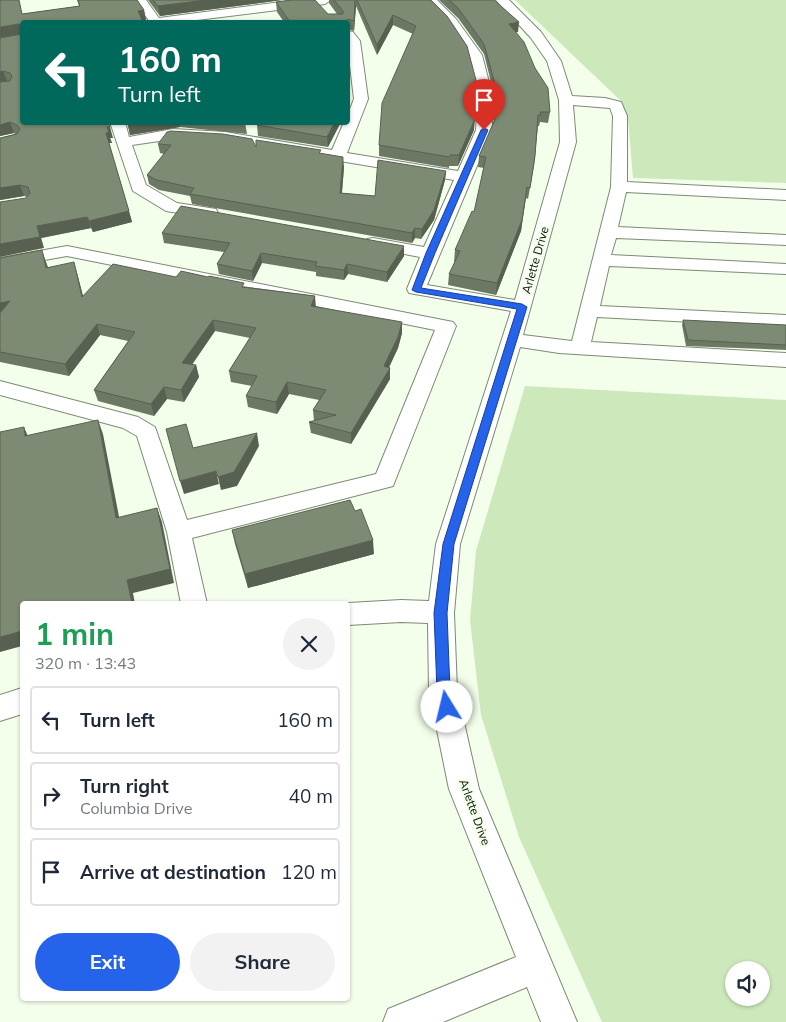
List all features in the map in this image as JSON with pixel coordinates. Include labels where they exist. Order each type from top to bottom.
[{"type":"street","points":[[140,0],[155,20]]},
{"type":"street","points":[[171,20],[321,0],[330,15]]},
{"type":"street","points":[[430,0],[452,22],[475,55],[485,94],[484,130],[430,253],[416,290],[522,307]]},
{"type":"street","name":"Arlette Drive","points":[[502,0],[536,35],[554,61],[566,100],[568,142],[522,307],[448,544],[441,613],[443,691],[464,789],[559,1022]]},
{"type":"street","points":[[338,155],[361,99],[353,41],[350,37]]},
{"type":"street","points":[[566,100],[605,102],[616,105],[620,116],[619,187],[580,348]]},
{"type":"street","points":[[118,125],[139,188],[172,207],[229,217]]},
{"type":"street","points":[[225,137],[233,125]]},
{"type":"street","points":[[125,142],[173,134],[225,137],[465,177]]},
{"type":"street","points":[[619,187],[786,194]]},
{"type":"street","points":[[608,232],[786,240]]},
{"type":"street","points":[[354,239],[430,253]]},
{"type":"street","points":[[0,264],[67,251],[446,326],[385,480],[180,532]]},
{"type":"street","points":[[601,260],[786,268]]},
{"type":"street","points":[[588,311],[786,321]]},
{"type":"street","points":[[511,339],[559,347],[786,360]]},
{"type":"street","points":[[0,388],[130,422],[147,432],[180,532],[193,601]]},
{"type":"street","points":[[350,614],[401,611],[441,613]]},
{"type":"street","points":[[0,708],[20,702]]},
{"type":"street","points":[[401,1022],[536,966]]},
{"type":"green space","points":[[515,0],[786,0],[786,183],[633,178],[628,119],[621,101]]},
{"type":"green space","points":[[525,386],[786,400],[786,1022],[602,1022],[519,837],[481,715],[470,620],[476,551]]},
{"type":"building","points":[[0,0],[19,0],[22,14],[80,6],[78,0],[137,0],[144,10],[138,11],[142,20],[20,20],[20,25],[0,27]]},
{"type":"building","points":[[153,0],[207,0],[158,6]]},
{"type":"building","points":[[315,0],[328,14],[343,14],[343,11],[334,0],[355,0],[354,21],[348,19],[289,20],[276,2]]},
{"type":"building","points":[[357,0],[431,0],[447,16],[467,46],[477,84],[475,119],[459,155],[450,155],[449,157],[379,145],[382,103],[416,26],[393,15],[377,45]]},
{"type":"building","points":[[449,0],[494,0],[519,22],[509,24],[524,42],[535,68],[548,88],[550,112],[540,112],[541,115],[538,115],[535,156],[530,188],[527,187],[522,220],[497,283],[449,274],[460,251],[455,250],[472,211],[474,212],[486,157],[479,156],[495,119],[495,84],[484,44],[458,8]]},
{"type":"building","points":[[20,34],[20,125],[110,125],[110,127],[107,127],[109,132],[106,133],[129,211],[89,221],[87,217],[37,226],[40,237],[0,244],[0,202],[26,198],[30,193],[28,187],[20,185],[0,188],[0,138],[17,134],[20,129],[17,125],[10,122],[0,125],[0,82],[10,81],[12,76],[10,73],[0,72],[0,38]]},
{"type":"building","points":[[257,125],[333,125],[327,137]]},
{"type":"building","points":[[167,132],[223,134],[252,139],[256,147],[256,140],[321,150],[319,153],[343,157],[340,193],[375,196],[378,160],[446,171],[434,210],[422,229],[415,228],[412,233],[190,194],[194,188],[157,180],[147,175],[171,145],[158,144]]},
{"type":"building","points":[[181,206],[404,246],[387,272],[347,264],[344,270],[315,266],[317,262],[261,253],[252,271],[217,264],[230,243],[162,233]]},
{"type":"building","points":[[42,250],[46,268],[74,262],[82,297],[113,264],[176,277],[181,271],[244,283],[242,287],[315,296],[311,306],[402,322],[398,337],[384,366],[390,368],[351,433],[309,422],[336,415],[313,410],[326,390],[287,382],[276,402],[246,396],[257,376],[229,371],[256,328],[213,320],[182,363],[196,365],[181,390],[164,387],[151,404],[94,390],[135,332],[97,324],[65,364],[0,352],[0,313],[10,301],[0,303],[0,258]]},
{"type":"building","points":[[683,320],[786,325],[786,345],[688,340]]},
{"type":"building","points":[[98,420],[116,518],[157,508],[170,569],[127,580],[131,601],[20,601],[20,632],[0,637],[0,432],[24,427],[25,436]]},
{"type":"building","points":[[186,424],[193,448],[257,433],[234,472],[218,477],[216,471],[180,481],[166,429]]},
{"type":"building","points":[[350,500],[355,511],[361,509],[373,540],[245,574],[232,530]]},
{"type":"route","points":[[447,707],[443,691],[441,613],[448,544],[522,307],[416,290],[430,253],[484,130]]}]
